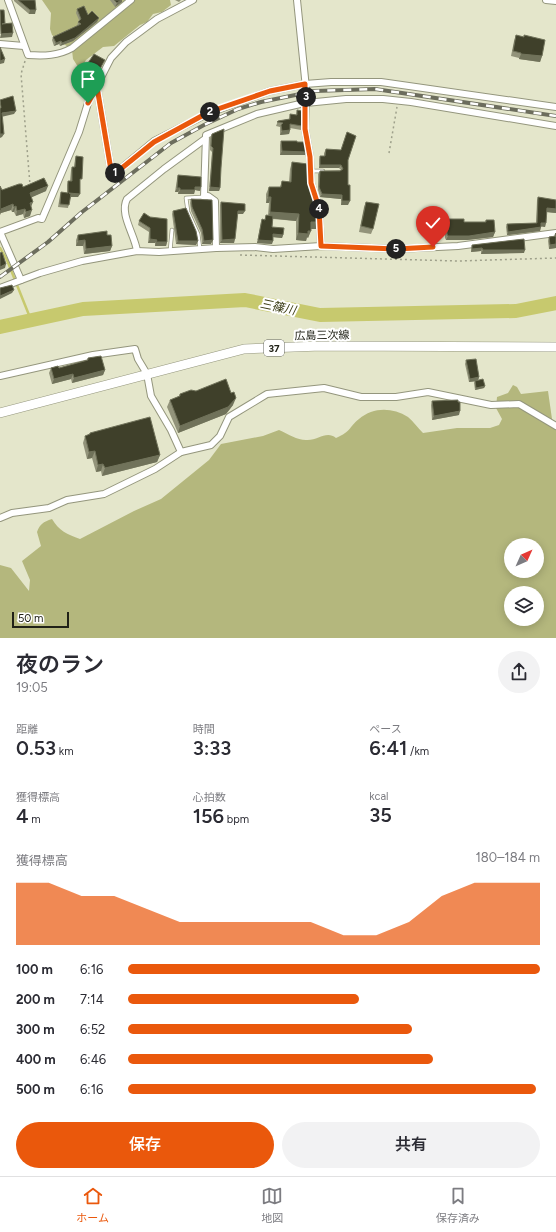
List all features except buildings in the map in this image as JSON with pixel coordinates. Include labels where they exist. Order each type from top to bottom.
[{"type":"main road","name":"広島三次線","points":[[0,414],[244,349],[321,346],[556,347]]},
{"type":"street","points":[[8,0],[28,55],[44,56],[65,52],[131,0]]},
{"type":"street","points":[[21,280],[0,232],[38,218],[42,219],[80,132],[88,103],[111,58],[126,42],[158,19],[193,0]]},
{"type":"street","points":[[297,0],[305,84],[303,104],[305,129],[311,171],[311,183],[319,208],[321,246]]},
{"type":"street","points":[[546,0],[556,1]]},
{"type":"street","points":[[0,44],[24,46]]},
{"type":"street","points":[[97,87],[112,176],[154,142],[209,112],[270,91],[305,84],[331,82],[381,82],[445,89],[556,107]]},
{"type":"street","points":[[216,248],[215,201],[208,196],[204,196],[205,140],[206,135],[241,119],[303,104],[364,98],[398,101],[556,126]]},
{"type":"street","points":[[137,251],[126,215],[127,199],[164,168],[205,140]]},
{"type":"street","points":[[0,288],[82,261],[137,251],[170,252],[216,248],[255,247],[273,249],[321,246],[396,249],[458,246],[556,233]]},
{"type":"street","points":[[0,376],[93,354],[135,349],[138,359],[147,374],[151,396],[171,430],[181,452]]},
{"type":"street","points":[[0,518],[12,513],[49,508],[66,500],[104,494],[155,469],[181,452],[211,445],[220,436],[229,417],[258,398],[267,394],[297,392],[310,388],[324,388],[357,397],[396,397],[428,392],[491,405],[514,403],[524,406],[556,426]]},
{"type":"lane","points":[[311,171],[325,171]]},
{"type":"lane","points":[[200,250],[198,234],[188,212],[186,198],[204,196]]},
{"type":"lane","points":[[170,252],[172,230]]},
{"type":"path","points":[[28,55],[21,74],[30,190]]},
{"type":"path","points":[[389,153],[398,101]]},
{"type":"path","points":[[236,254],[272,257],[458,261],[556,258]]},
{"type":"green space","points":[[42,0],[170,0],[171,5],[162,12],[153,14],[147,22],[140,25],[114,46],[103,47],[86,60],[80,70],[73,59],[72,50],[52,35],[50,29],[51,13]]},
{"type":"green space","points":[[513,385],[517,387],[521,394],[548,391],[553,426],[556,429],[556,638],[0,638],[0,565],[11,568],[29,591],[30,580],[22,561],[41,546],[37,532],[39,527],[46,521],[52,519],[64,532],[80,539],[161,499],[209,460],[221,444],[263,436],[279,430],[303,440],[310,440],[325,435],[336,438],[341,436],[364,415],[376,410],[396,411],[412,420],[423,433],[457,428],[490,428],[499,425],[502,419],[496,408],[497,397],[508,393]]},
{"type":"waterway","points":[[0,248],[7,260],[31,320]]},
{"type":"waterway","name":"三篠川","points":[[0,327],[83,309],[245,300],[320,315],[516,311],[556,303]]},
{"type":"railway","points":[[0,277],[48,242],[82,212],[171,143],[238,109],[261,102],[315,91],[375,89],[556,116]]},
{"type":"route","points":[[88,103],[97,87],[112,176],[154,142],[209,112],[249,97],[305,84],[305,129],[310,157],[311,183],[319,208],[321,246],[340,248],[396,249],[433,247]]}]
